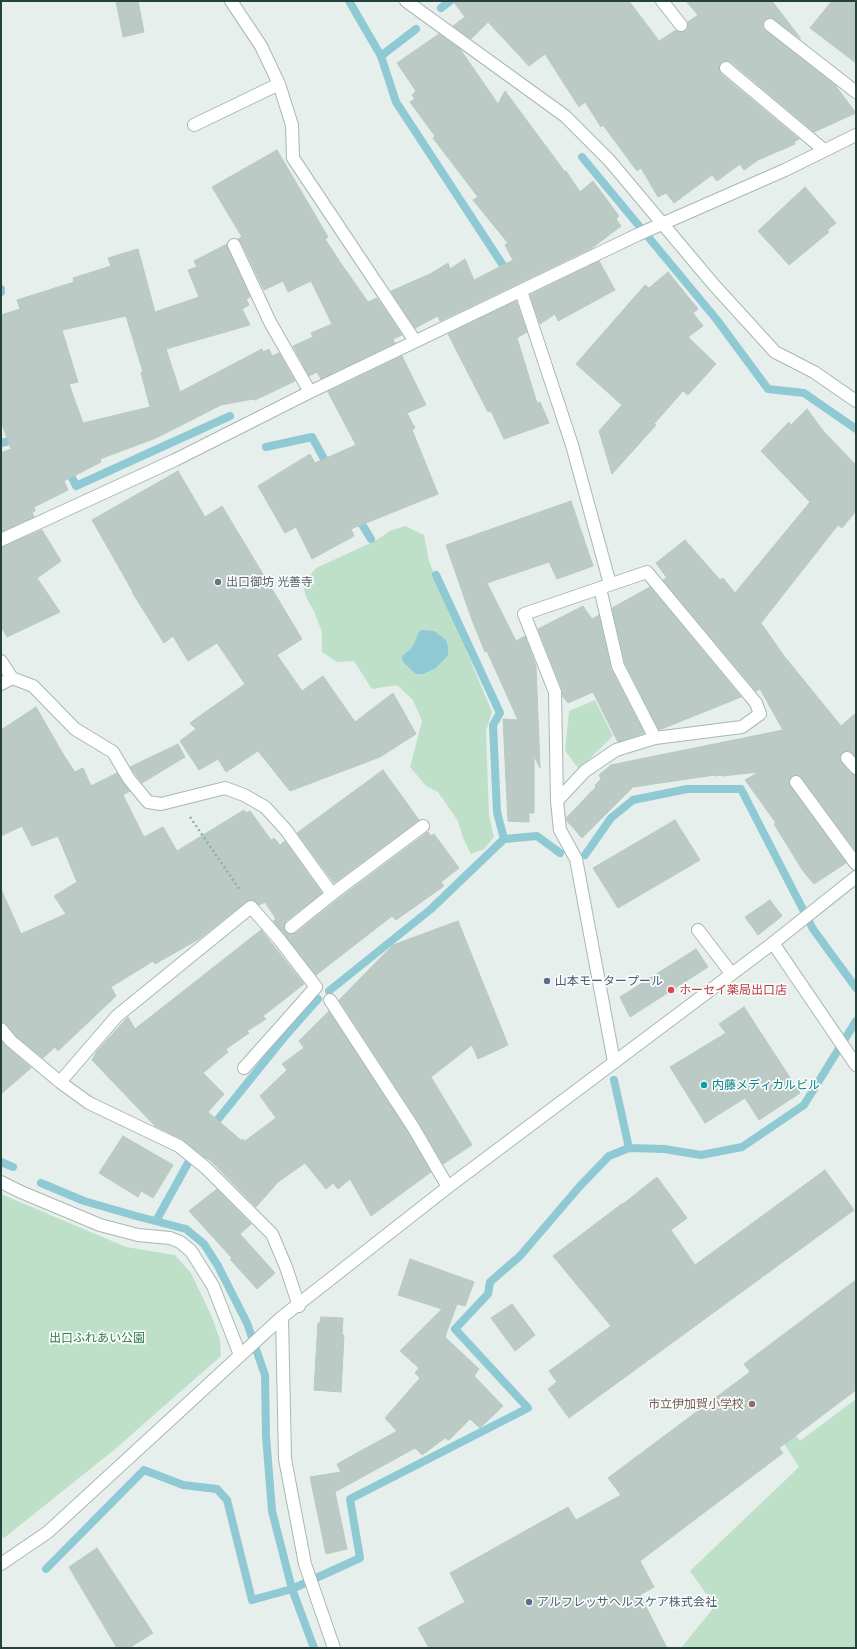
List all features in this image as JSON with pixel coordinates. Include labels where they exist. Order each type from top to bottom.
[{"type":"street","points":[[231,1],[261,46],[279,84],[292,125],[293,158],[415,341]]},
{"type":"street","points":[[406,1],[564,116],[609,160],[662,224],[775,352],[814,372],[856,401]]},
{"type":"street","points":[[662,1],[681,25]]},
{"type":"street","points":[[770,25],[856,92]]},
{"type":"street","points":[[726,68],[824,150]]},
{"type":"street","points":[[194,125],[279,84]]},
{"type":"street","points":[[1,540],[175,460],[310,392],[639,234],[785,170],[856,135]]},
{"type":"street","points":[[234,245],[270,322],[310,392]]},
{"type":"street","points":[[521,291],[572,445],[605,586],[618,666],[655,738]]},
{"type":"street","points":[[557,801],[585,771],[616,750],[655,738],[742,727],[760,714],[756,703],[647,572],[524,614],[555,692],[557,801],[560,830],[576,859],[614,1062]]},
{"type":"street","points":[[1,661],[12,678],[33,686],[75,729],[113,752],[130,779],[148,802],[161,804],[225,788],[244,795],[265,807],[286,830],[332,894]]},
{"type":"street","points":[[1,684],[12,678]]},
{"type":"street","points":[[847,758],[856,768]]},
{"type":"street","points":[[796,782],[856,864]]},
{"type":"street","points":[[291,927],[332,894],[423,826]]},
{"type":"street","points":[[1,1564],[48,1532],[282,1318],[448,1187],[731,973],[773,943],[856,877]]},
{"type":"street","points":[[60,1082],[117,1016],[252,907],[316,987],[244,1068]]},
{"type":"street","points":[[698,930],[731,973]]},
{"type":"street","points":[[773,943],[856,1065]]},
{"type":"street","points":[[330,1000],[413,1127],[448,1187]]},
{"type":"street","points":[[1,1029],[11,1041],[60,1082],[89,1102],[179,1146],[206,1168],[272,1234],[286,1267],[299,1306]]},
{"type":"street","points":[[1,1182],[21,1192],[100,1225],[138,1235],[170,1238],[180,1242],[191,1251],[213,1286],[243,1353]]},
{"type":"street","points":[[282,1318],[285,1459],[304,1564],[334,1648]]},
{"type":"path","points":[[178,799],[252,907]]},
{"type":"green space","points":[[405,526],[424,535],[429,561],[492,712],[486,731],[489,816],[494,837],[484,849],[471,854],[463,838],[458,821],[438,792],[426,786],[410,767],[422,721],[413,700],[397,685],[372,689],[354,661],[337,662],[322,652],[322,632],[314,611],[306,597],[303,584],[316,568],[375,541],[390,531]]},
{"type":"green space","points":[[595,700],[613,736],[579,769],[565,751],[569,711]]},
{"type":"green space","name":"出口ふれあい公園","points":[[1,1194],[126,1247],[175,1255],[191,1273],[212,1317],[220,1340],[221,1356],[114,1450],[4,1538],[1,1535]]},
{"type":"green space","points":[[856,1399],[856,1648],[681,1648],[715,1606],[690,1571],[799,1467],[771,1423],[778,1410],[800,1441]]},
{"type":"water","points":[[421,630],[434,631],[446,640],[448,655],[436,668],[423,674],[416,674],[403,662],[402,657],[411,649],[418,633]]},
{"type":"building","points":[[116,1],[138,1],[144,32],[123,37]]},
{"type":"building","points":[[453,1],[629,1],[659,41],[676,30],[682,32],[685,31],[688,27],[688,22],[698,15],[686,1],[772,1],[801,39],[771,18],[764,20],[763,28],[835,85],[856,113],[814,132],[731,62],[723,61],[719,67],[721,74],[799,139],[794,142],[795,144],[758,160],[744,170],[740,164],[717,181],[712,175],[674,203],[666,193],[658,197],[641,168],[637,171],[603,125],[601,127],[585,102],[579,107],[545,54],[529,66],[488,22],[471,39],[453,26],[465,17]]},
{"type":"building","points":[[832,1],[856,1],[856,63],[810,28]]},
{"type":"building","points":[[439,34],[460,49],[498,104],[505,91],[565,172],[566,171],[580,192],[593,181],[619,216],[616,219],[621,226],[592,248],[440,321],[438,316],[415,328],[391,291],[430,274],[448,263],[450,269],[465,259],[474,280],[513,260],[505,245],[508,243],[473,200],[478,197],[433,138],[435,136],[410,102],[415,99],[412,95],[416,91],[397,63]]},
{"type":"building","points":[[277,150],[328,237],[325,239],[340,262],[368,302],[377,298],[402,335],[393,339],[395,343],[321,379],[317,372],[309,376],[293,346],[313,337],[311,333],[332,324],[311,281],[288,292],[283,281],[264,290],[241,242],[238,239],[242,237],[212,187]]},
{"type":"building","points":[[805,187],[836,223],[827,230],[829,232],[789,265],[758,231]]},
{"type":"building","points":[[227,244],[250,297],[246,299],[249,305],[242,309],[250,325],[166,349],[180,392],[262,349],[263,352],[269,349],[272,356],[279,353],[295,381],[255,400],[253,399],[221,405],[156,438],[100,459],[101,462],[64,481],[68,490],[34,507],[35,511],[32,512],[34,517],[1,532],[1,453],[11,449],[1,421],[1,315],[20,309],[17,300],[74,282],[73,278],[111,266],[108,258],[138,249],[155,312],[199,297],[188,270],[197,267],[194,261]],"holes":[[[126,316],[143,372],[141,373],[150,407],[83,423],[69,384],[78,382],[62,330]]]},
{"type":"building","points":[[599,261],[615,290],[558,321],[555,314],[540,324],[530,295]]},
{"type":"building","points":[[668,272],[698,309],[693,313],[703,326],[688,337],[716,364],[688,395],[683,391],[654,424],[656,425],[612,474],[599,431],[622,405],[576,364],[645,285],[649,288]]},
{"type":"building","points":[[516,301],[527,332],[517,338],[537,403],[540,402],[549,423],[504,439],[491,411],[488,412],[448,334]]},
{"type":"building","points":[[402,356],[426,405],[407,413],[415,428],[412,430],[438,494],[351,529],[354,536],[312,559],[296,527],[285,533],[258,486],[310,454],[315,463],[356,445],[328,392]]},
{"type":"building","points":[[807,409],[824,432],[856,465],[856,511],[842,528],[838,525],[761,623],[784,656],[841,726],[856,713],[856,757],[850,751],[846,751],[842,753],[840,759],[850,773],[856,775],[856,851],[802,778],[796,775],[791,776],[789,782],[790,786],[846,863],[814,884],[803,871],[774,824],[776,823],[745,780],[759,772],[722,776],[715,775],[633,787],[582,838],[566,818],[596,787],[595,785],[601,779],[599,775],[611,765],[783,730],[760,689],[756,691],[663,580],[667,578],[656,563],[685,540],[720,580],[723,578],[735,593],[810,502],[761,451],[789,422],[791,425]]},
{"type":"building","points":[[178,471],[205,517],[222,506],[302,639],[277,655],[302,691],[323,676],[355,722],[393,693],[416,734],[380,757],[290,791],[258,751],[226,772],[218,759],[199,770],[180,741],[196,729],[190,723],[245,684],[217,643],[188,661],[173,636],[164,643],[132,592],[92,520]]},
{"type":"building","points":[[571,501],[593,566],[557,579],[549,562],[487,583],[516,641],[525,636],[536,666],[540,768],[534,756],[534,813],[529,813],[529,822],[508,821],[503,719],[518,720],[487,651],[485,652],[472,620],[446,545]]},
{"type":"building","points":[[42,530],[61,561],[37,578],[60,612],[7,637],[1,626],[1,547]]},
{"type":"building","points":[[650,587],[741,697],[659,730],[625,663],[612,608]]},
{"type":"building","points":[[583,606],[592,619],[599,615],[611,669],[644,733],[618,742],[593,692],[568,703],[563,697],[562,689],[538,629]]},
{"type":"building","points":[[36,707],[75,772],[83,768],[91,786],[117,773],[130,791],[123,795],[144,837],[163,827],[177,851],[244,810],[246,813],[250,811],[271,840],[274,838],[280,845],[285,841],[322,893],[286,921],[284,929],[289,934],[296,933],[337,900],[428,832],[431,836],[434,834],[459,868],[441,882],[444,886],[396,920],[392,916],[316,975],[273,921],[276,919],[265,902],[259,905],[253,900],[247,901],[199,939],[155,964],[153,961],[111,987],[116,996],[58,1051],[55,1047],[43,1058],[16,1036],[6,1024],[1,1022],[1,889],[21,934],[66,914],[54,896],[77,882],[58,836],[32,846],[22,826],[1,836],[1,730]]},
{"type":"building","points":[[178,744],[185,757],[142,783],[130,767]]},
{"type":"building","points":[[383,770],[419,820],[334,883],[297,833]]},
{"type":"building","points":[[675,820],[700,860],[618,908],[593,868]]},
{"type":"building","points":[[770,900],[782,916],[758,935],[745,917]]},
{"type":"building","points":[[458,921],[508,1045],[478,1059],[472,1045],[431,1077],[472,1145],[443,1164],[419,1123],[339,1000],[393,945]]},
{"type":"building","points":[[261,930],[304,984],[263,1016],[266,1019],[247,1031],[249,1033],[226,1049],[228,1052],[203,1073],[224,1094],[208,1112],[242,1141],[243,1139],[245,1141],[276,1118],[260,1096],[287,1070],[282,1064],[304,1048],[299,1041],[329,1011],[407,1131],[431,1172],[371,1216],[350,1179],[338,1189],[333,1183],[326,1189],[305,1163],[278,1182],[256,1207],[210,1160],[182,1139],[155,1126],[92,1060],[97,1051],[128,1017],[135,1029]]},
{"type":"building","points":[[696,949],[708,967],[630,1017],[620,997]]},
{"type":"building","points":[[744,1007],[800,1093],[759,1120],[745,1098],[705,1123],[670,1067],[726,1033],[719,1024]]},
{"type":"building","points":[[1,1041],[31,1068],[1,1094]]},
{"type":"building","points":[[123,1136],[173,1165],[153,1198],[141,1191],[138,1197],[99,1173]]},
{"type":"building","points":[[825,1170],[854,1210],[569,1418],[548,1389],[557,1382],[549,1371],[611,1326],[553,1256],[657,1177],[687,1218],[671,1230],[695,1265]]},
{"type":"building","points":[[217,1189],[251,1224],[240,1234],[275,1273],[257,1289],[230,1259],[232,1258],[189,1211]]},
{"type":"building","points":[[410,1259],[474,1282],[465,1306],[457,1304],[445,1337],[479,1369],[474,1376],[503,1406],[480,1428],[470,1419],[449,1440],[445,1438],[422,1455],[415,1448],[335,1492],[347,1549],[326,1554],[310,1477],[341,1472],[337,1464],[397,1431],[385,1418],[420,1378],[415,1373],[419,1368],[400,1351],[442,1309],[398,1295]]},
{"type":"building","points":[[856,1280],[856,1390],[779,1448],[783,1453],[640,1561],[654,1587],[640,1595],[667,1648],[429,1648],[418,1628],[465,1602],[450,1573],[568,1507],[576,1520],[621,1495],[608,1478],[750,1372],[744,1364]]},
{"type":"building","points":[[512,1304],[535,1335],[515,1351],[491,1318]]},
{"type":"building","points":[[321,1317],[343,1318],[342,1335],[344,1335],[341,1392],[314,1390],[318,1323],[320,1323]]},
{"type":"building","points":[[97,1548],[153,1633],[129,1648],[117,1648],[69,1567]]},
{"type":"waterway","points":[[349,1],[381,56],[396,102],[508,273]]},
{"type":"waterway","points":[[441,8],[450,1]]},
{"type":"waterway","points":[[381,56],[416,29]]},
{"type":"waterway","points":[[582,157],[717,320],[768,389],[804,393],[856,429]]},
{"type":"waterway","points":[[68,469],[76,486],[230,416]]},
{"type":"waterway","points":[[266,447],[312,437],[329,468]]},
{"type":"waterway","points":[[1,443],[18,439]]},
{"type":"waterway","points":[[357,516],[371,539]]},
{"type":"waterway","points":[[436,575],[500,713],[493,725],[497,812],[504,839],[537,836],[560,853]]},
{"type":"waterway","points":[[585,855],[611,818],[633,800],[687,789],[741,789],[813,929],[856,988]]},
{"type":"waterway","points":[[329,991],[431,909],[504,839]]},
{"type":"waterway","points":[[211,1128],[286,1035],[318,999]]},
{"type":"waterway","points":[[46,1569],[144,1470],[183,1485],[217,1489],[227,1500],[252,1600],[292,1589],[360,1558],[350,1499],[528,1408],[455,1329],[488,1294],[490,1282],[520,1256],[580,1186],[609,1156],[629,1148],[664,1149],[701,1155],[742,1147],[804,1105],[856,1021]]},
{"type":"waterway","points":[[614,1080],[629,1148]]},
{"type":"waterway","points":[[1,1162],[13,1167]]},
{"type":"waterway","points":[[156,1221],[188,1163]]},
{"type":"waterway","points":[[41,1183],[84,1201],[186,1229],[204,1244],[218,1266],[247,1323],[265,1375],[266,1436],[272,1511],[292,1589],[314,1648]]},
{"type":"place","name":"出口御坊 光善寺","points":[[218,582]]},
{"type":"place","name":"山本モータープール","points":[[547,981]]},
{"type":"place","name":"ホーセイ薬局出口店","points":[[671,990]]},
{"type":"place","name":"内藤メディカルビル","points":[[704,1085]]},
{"type":"place","name":"市立伊加賀小学校","points":[[752,1404]]},
{"type":"place","name":"アルフレッサヘルスケア株式会社","points":[[529,1602]]}]
